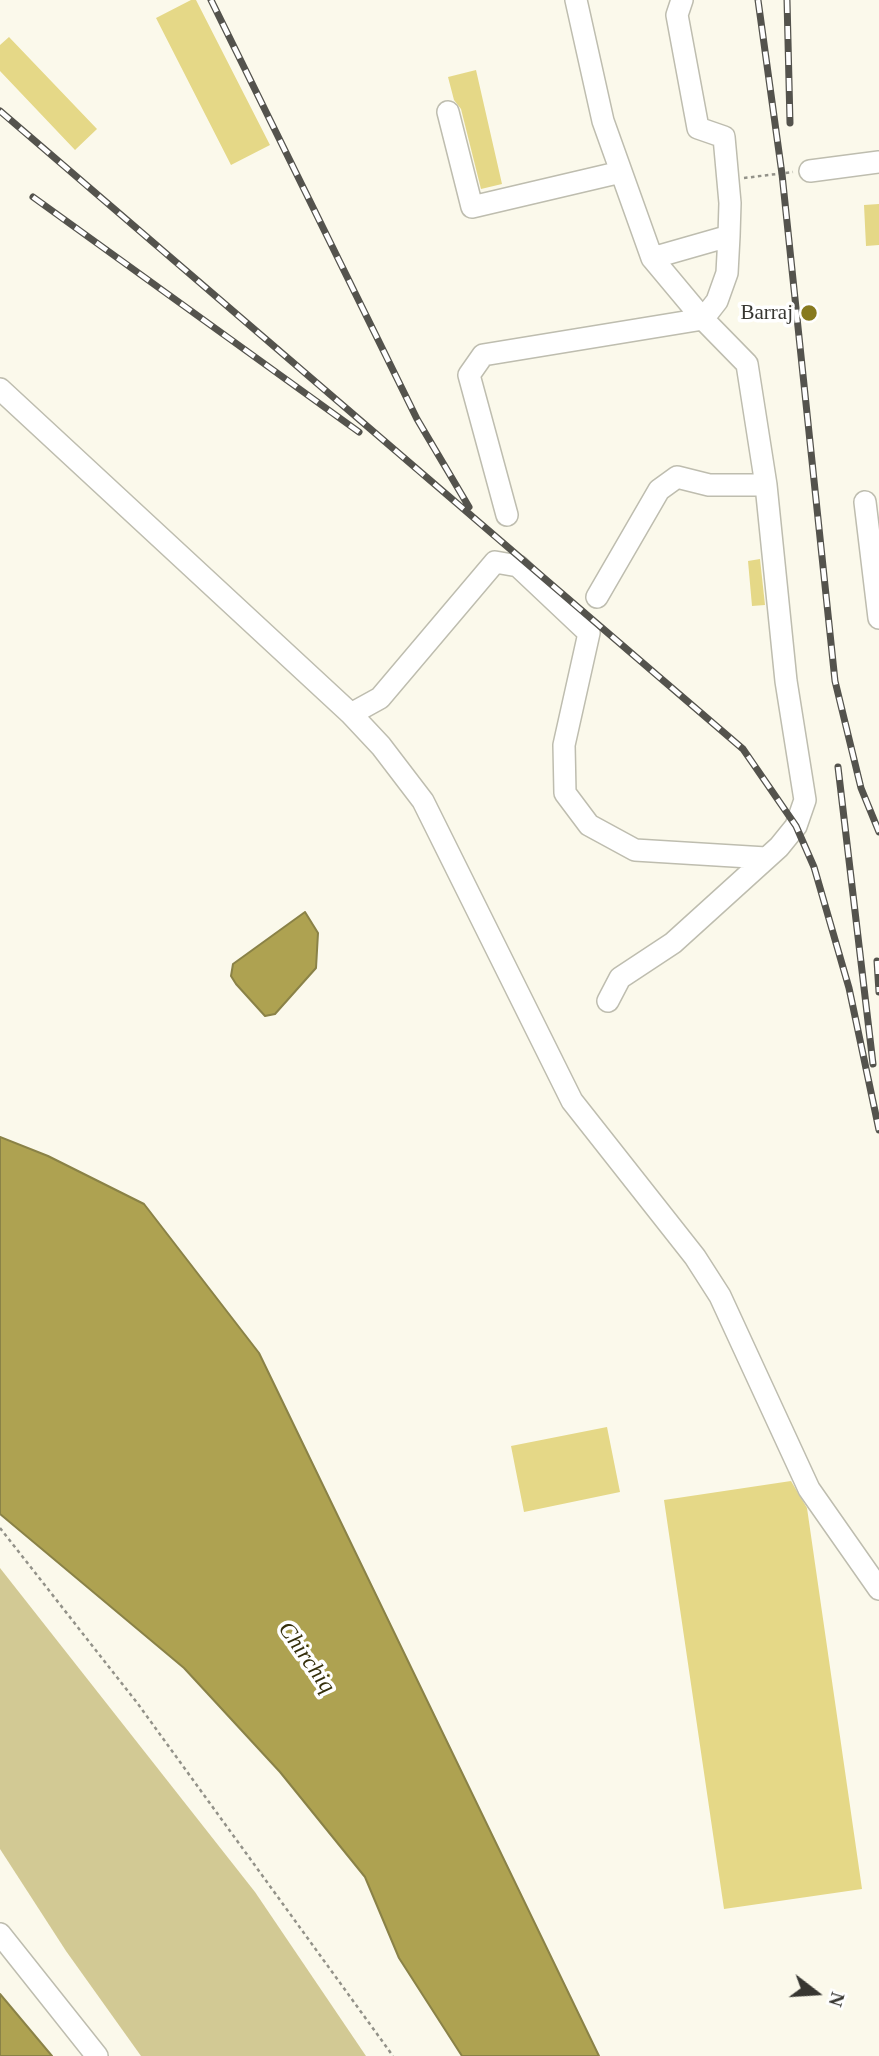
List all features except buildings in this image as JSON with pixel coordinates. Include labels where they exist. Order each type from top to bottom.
[{"type":"street","points":[[576,0],[603,121],[652,258],[747,364],[766,485],[786,681],[805,800],[796,826],[766,858],[673,943],[620,978],[608,1001]]},
{"type":"street","points":[[507,515],[469,375],[483,355],[703,318],[717,301],[727,273],[728,180],[724,137],[698,128],[677,15],[682,0]]},
{"type":"street","points":[[448,112],[472,207],[621,172]]},
{"type":"street","points":[[810,171],[879,162]]},
{"type":"street","points":[[652,258],[729,236]]},
{"type":"street","points":[[0,389],[351,714],[381,746],[423,801],[572,1101],[695,1257],[720,1296],[809,1489],[879,1589]]},
{"type":"street","points":[[597,597],[659,489],[677,477],[709,485],[766,485]]},
{"type":"street","points":[[865,502],[879,618]]},
{"type":"street","points":[[351,714],[380,698],[495,562],[519,566],[589,633],[564,746],[565,793],[589,825],[635,850],[766,858]]},
{"type":"street","points":[[0,1934],[97,2056]]},
{"type":"path","points":[[728,180],[810,171]]},
{"type":"path","points":[[0,1528],[138,1704],[393,2056]]},
{"type":"shaded area","points":[[0,1568],[255,1892],[366,2056],[141,2056],[66,1951],[0,1849]]},
{"type":"water","points":[[305,912],[318,933],[316,968],[275,1014],[265,1016],[231,976],[233,964]]},
{"type":"water","name":"Chirchiq","points":[[0,1137],[48,1156],[144,1204],[259,1353],[599,2056],[462,2056],[399,1958],[365,1877],[280,1772],[184,1668],[0,1514]]},
{"type":"water","points":[[0,1994],[52,2056],[0,2056]]},
{"type":"railway","points":[[211,0],[417,419],[469,507]]},
{"type":"railway","points":[[758,0],[782,174],[835,681],[861,788],[879,832]]},
{"type":"railway","points":[[787,0],[790,123]]},
{"type":"railway","points":[[0,111],[743,749],[796,826],[814,867],[849,988],[879,1130]]},
{"type":"railway","points":[[33,197],[359,432]]},
{"type":"railway","points":[[838,767],[873,1064]]},
{"type":"railway","points":[[877,961],[879,992]]},
{"type":"place","name":"Barraj","points":[[809,313]]}]
